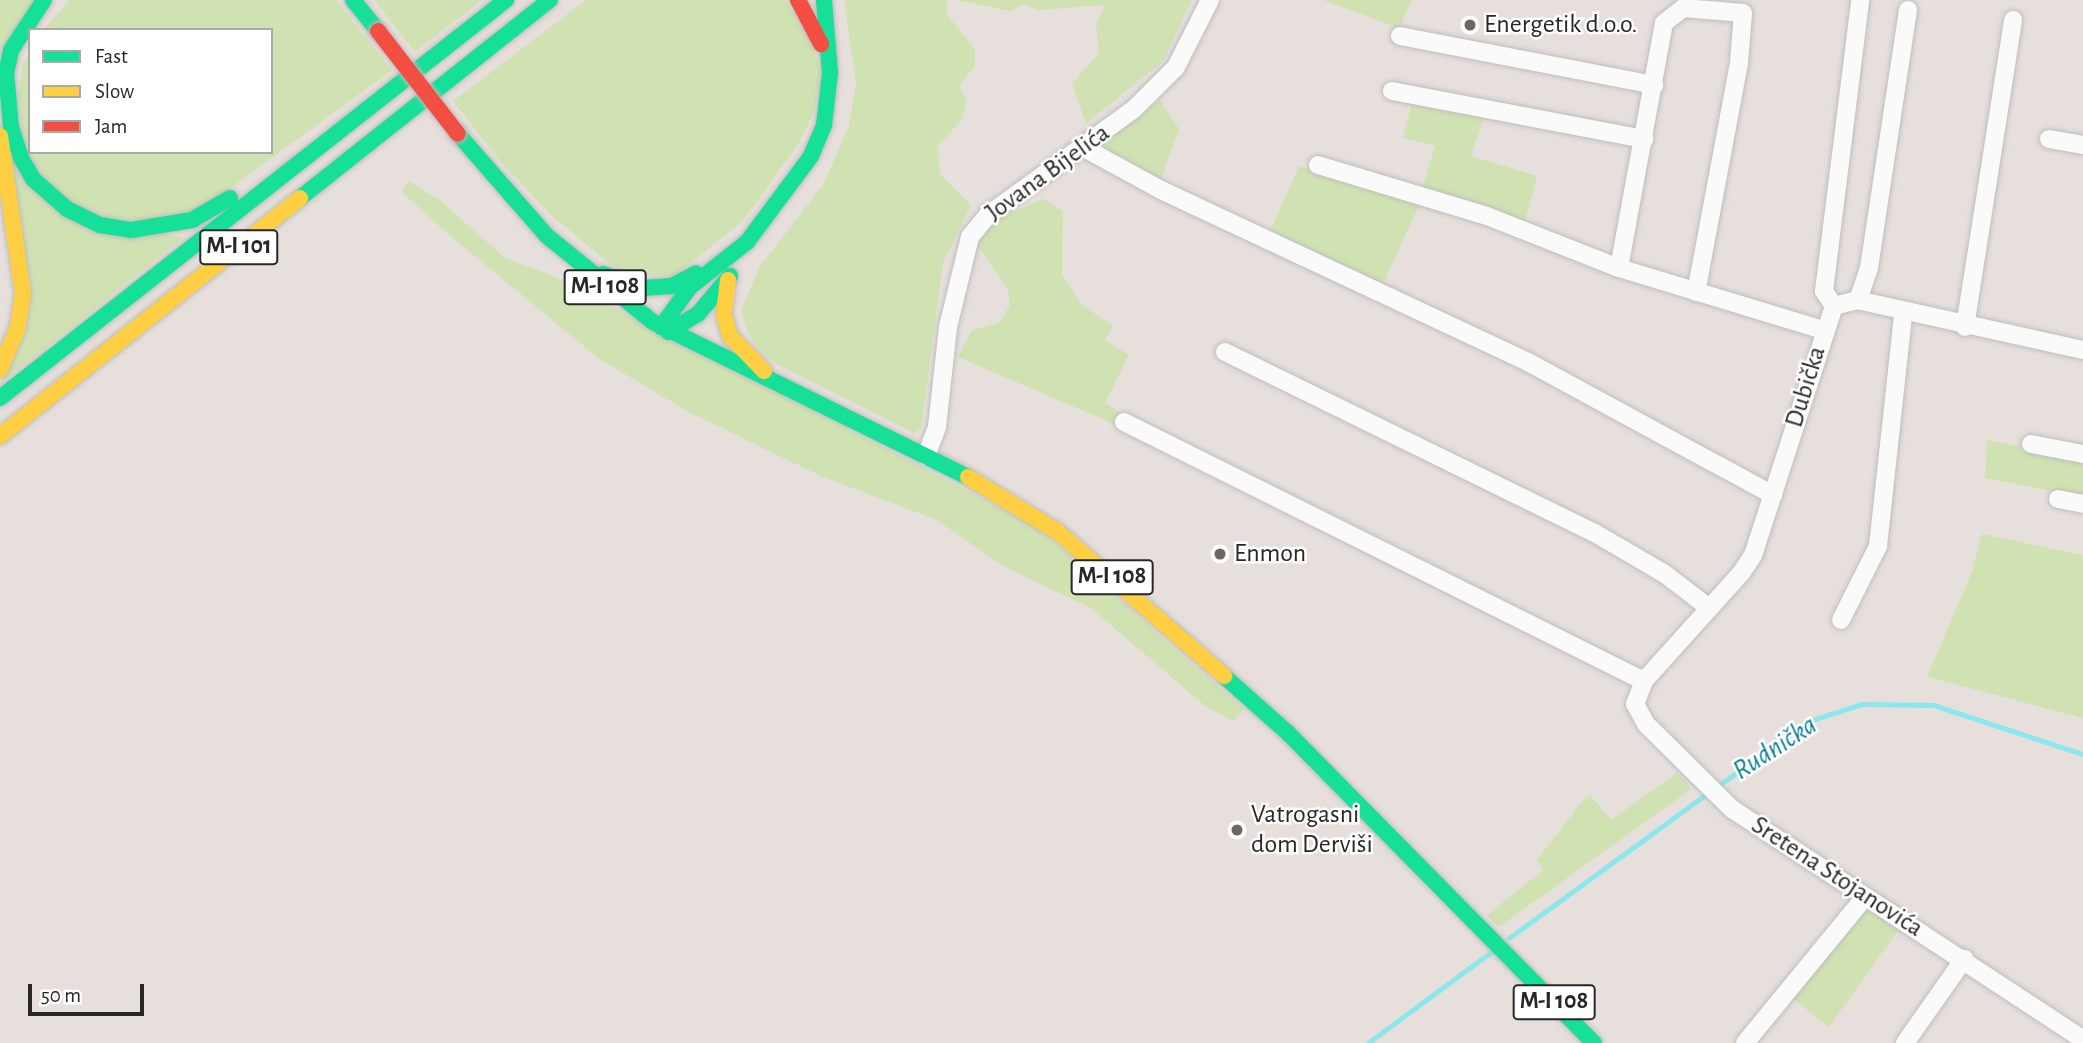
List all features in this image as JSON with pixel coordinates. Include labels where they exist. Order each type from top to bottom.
[{"type":"main road","points":[[0,118],[6,71],[22,27],[44,0]]},
{"type":"main road","name":"M-I 108","points":[[353,0],[516,205],[565,252],[664,329],[926,456],[1020,506],[1097,563],[1289,734],[1594,1043]]},
{"type":"main road","name":"M-I 101","points":[[0,398],[506,0]]},
{"type":"main road","name":"M-I 101","points":[[0,436],[550,0]]},
{"type":"main road","points":[[478,58],[563,0]]},
{"type":"main road","points":[[798,0],[827,57]]},
{"type":"main road","points":[[664,329],[690,288],[742,246],[811,156],[824,125],[830,73],[824,0]]},
{"type":"main road","points":[[6,71],[11,127],[33,179],[49,197],[84,219],[131,230],[175,225],[210,212],[355,104],[379,98]]},
{"type":"main road","points":[[0,136],[23,294],[18,327],[0,369]]},
{"type":"main road","points":[[565,252],[612,279],[643,288],[672,286],[722,253],[742,246]]},
{"type":"main road","points":[[664,329],[698,313],[727,280],[742,246]]},
{"type":"main road","points":[[727,280],[724,315],[730,335],[752,363],[818,405]]},
{"type":"street","name":"Jovana Bijelića","points":[[926,456],[939,416],[948,327],[964,248],[988,215],[1084,148],[1134,109],[1176,67],[1210,0]]},
{"type":"street","points":[[1860,0],[1824,291],[1833,306],[1858,300],[1903,314],[2083,350]]},
{"type":"street","points":[[1619,268],[1668,16],[1683,8],[1743,6],[1739,63],[1696,292]]},
{"type":"street","points":[[1858,300],[1869,268],[1908,10]]},
{"type":"street","points":[[1965,327],[2013,20]]},
{"type":"street","points":[[1400,36],[1654,85]]},
{"type":"street","points":[[1392,91],[1644,139]]},
{"type":"street","points":[[2049,139],[2083,145]]},
{"type":"street","points":[[1084,148],[1161,190],[1528,362],[1773,495]]},
{"type":"street","points":[[1318,164],[1487,216],[1619,268],[1823,330]]},
{"type":"street","name":"Dubička","points":[[1644,681],[1753,555],[1823,330],[1833,306]]},
{"type":"street","points":[[1841,620],[1878,546],[1903,314]]},
{"type":"street","points":[[1225,352],[1593,532],[1665,574],[1709,608]]},
{"type":"street","points":[[1124,422],[1644,681]]},
{"type":"street","points":[[2031,444],[2083,454]]},
{"type":"street","points":[[2057,499],[2083,504]]},
{"type":"street","name":"Sretena Stojanovića","points":[[1644,681],[1635,698],[1639,714],[1723,801],[2083,1040]]},
{"type":"street","points":[[1753,1041],[1865,897]]},
{"type":"street","points":[[1905,1043],[1964,960]]},
{"type":"green space","points":[[0,0],[34,0],[0,63]]},
{"type":"green space","points":[[69,0],[336,0],[392,70],[207,205],[176,219],[153,223],[95,215],[60,196],[38,173],[30,154],[273,154],[273,28],[46,28]]},
{"type":"green space","points":[[374,0],[482,0],[415,52]]},
{"type":"green space","points":[[586,0],[785,0],[810,37],[822,75],[814,112],[799,143],[743,221],[674,276],[624,274],[604,259],[552,216],[502,163],[453,101]]},
{"type":"green space","points":[[844,0],[948,0],[946,13],[975,50],[975,66],[959,86],[967,100],[961,121],[937,147],[940,174],[971,205],[943,263],[921,428],[914,433],[780,366],[760,352],[748,333],[741,310],[760,266],[823,185],[849,126],[856,83]]},
{"type":"green space","points":[[956,0],[1192,0],[1163,61],[1086,124],[1072,84],[1099,53],[1096,24],[1106,5],[1038,10],[1023,4],[1010,11]]},
{"type":"green space","points":[[1323,0],[1412,0],[1399,28]]},
{"type":"green space","points":[[28,55],[28,150],[21,134],[18,99],[23,63]]},
{"type":"green space","points":[[1413,98],[1485,113],[1471,156],[1537,176],[1524,225],[1422,189],[1435,146],[1403,138]]},
{"type":"green space","points":[[1160,100],[1179,129],[1160,182],[1103,147],[1103,142]]},
{"type":"green space","points":[[11,156],[51,206],[183,238],[0,384],[17,352]]},
{"type":"green space","points":[[1299,166],[1420,203],[1383,284],[1270,232]]},
{"type":"green space","points":[[408,181],[442,202],[505,258],[549,274],[1035,526],[1244,709],[1233,722],[1203,704],[1091,608],[1003,566],[937,520],[823,477],[687,411],[598,358],[448,234],[402,192]]},
{"type":"green space","points":[[1043,199],[1063,211],[1062,274],[1082,305],[1113,326],[1105,340],[1129,355],[1105,403],[1119,411],[1114,424],[958,357],[972,330],[999,323],[1010,305],[1007,288],[976,243],[985,225]]},
{"type":"green space","points":[[1987,440],[2083,458],[2083,497],[1985,478]]},
{"type":"green space","points":[[1982,534],[2083,555],[2083,718],[1927,677],[1972,572]]},
{"type":"green space","points":[[1678,772],[1691,789],[1499,927],[1487,915],[1543,870],[1537,860],[1584,799],[1590,795],[1611,820]]},
{"type":"green space","points":[[1874,910],[1901,926],[1829,1027],[1791,997],[1859,914]]},
{"type":"waterway","name":"Rudnička","points":[[1716,787],[1810,721],[1862,704],[1933,705],[2083,754]]},
{"type":"waterway","name":"Rudnička","points":[[1509,938],[1709,792]]},
{"type":"waterway","name":"Rudnička","points":[[1368,1043],[1491,952]]},
{"type":"traffic: fast","points":[[3,88],[11,50],[44,0]]},
{"type":"traffic: fast","points":[[353,0],[378,31]]},
{"type":"traffic: fast","points":[[0,398],[506,0]]},
{"type":"traffic: fast","points":[[300,198],[550,0]]},
{"type":"traffic: fast","points":[[661,327],[690,287],[747,242],[811,156],[824,125],[830,73],[824,0]]},
{"type":"traffic: fast","points":[[6,71],[11,127],[21,158],[33,179],[67,209],[100,225],[131,230],[192,220],[230,198]]},
{"type":"traffic: fast","points":[[458,134],[547,236],[653,322],[968,477]]},
{"type":"traffic: fast","points":[[603,274],[643,288],[672,286],[696,273]]},
{"type":"traffic: fast","points":[[668,332],[698,314],[730,276]]},
{"type":"traffic: fast","points":[[1224,676],[1289,734],[1594,1043]]},
{"type":"traffic: slow","points":[[0,136],[23,294],[18,327],[0,369]]},
{"type":"traffic: slow","points":[[0,436],[300,198]]},
{"type":"traffic: slow","points":[[728,280],[724,315],[730,336],[764,371]]},
{"type":"traffic: slow","points":[[968,477],[1058,532],[1224,676]]},
{"type":"traffic: jam","points":[[798,0],[821,44]]},
{"type":"traffic: jam","points":[[378,31],[458,134]]},
{"type":"place","name":"Energetik d.o.o.","points":[[1470,25]]},
{"type":"place","name":"Enmon","points":[[1220,554]]},
{"type":"place","name":"Vatrogasni dom Derviši","points":[[1237,830]]}]
